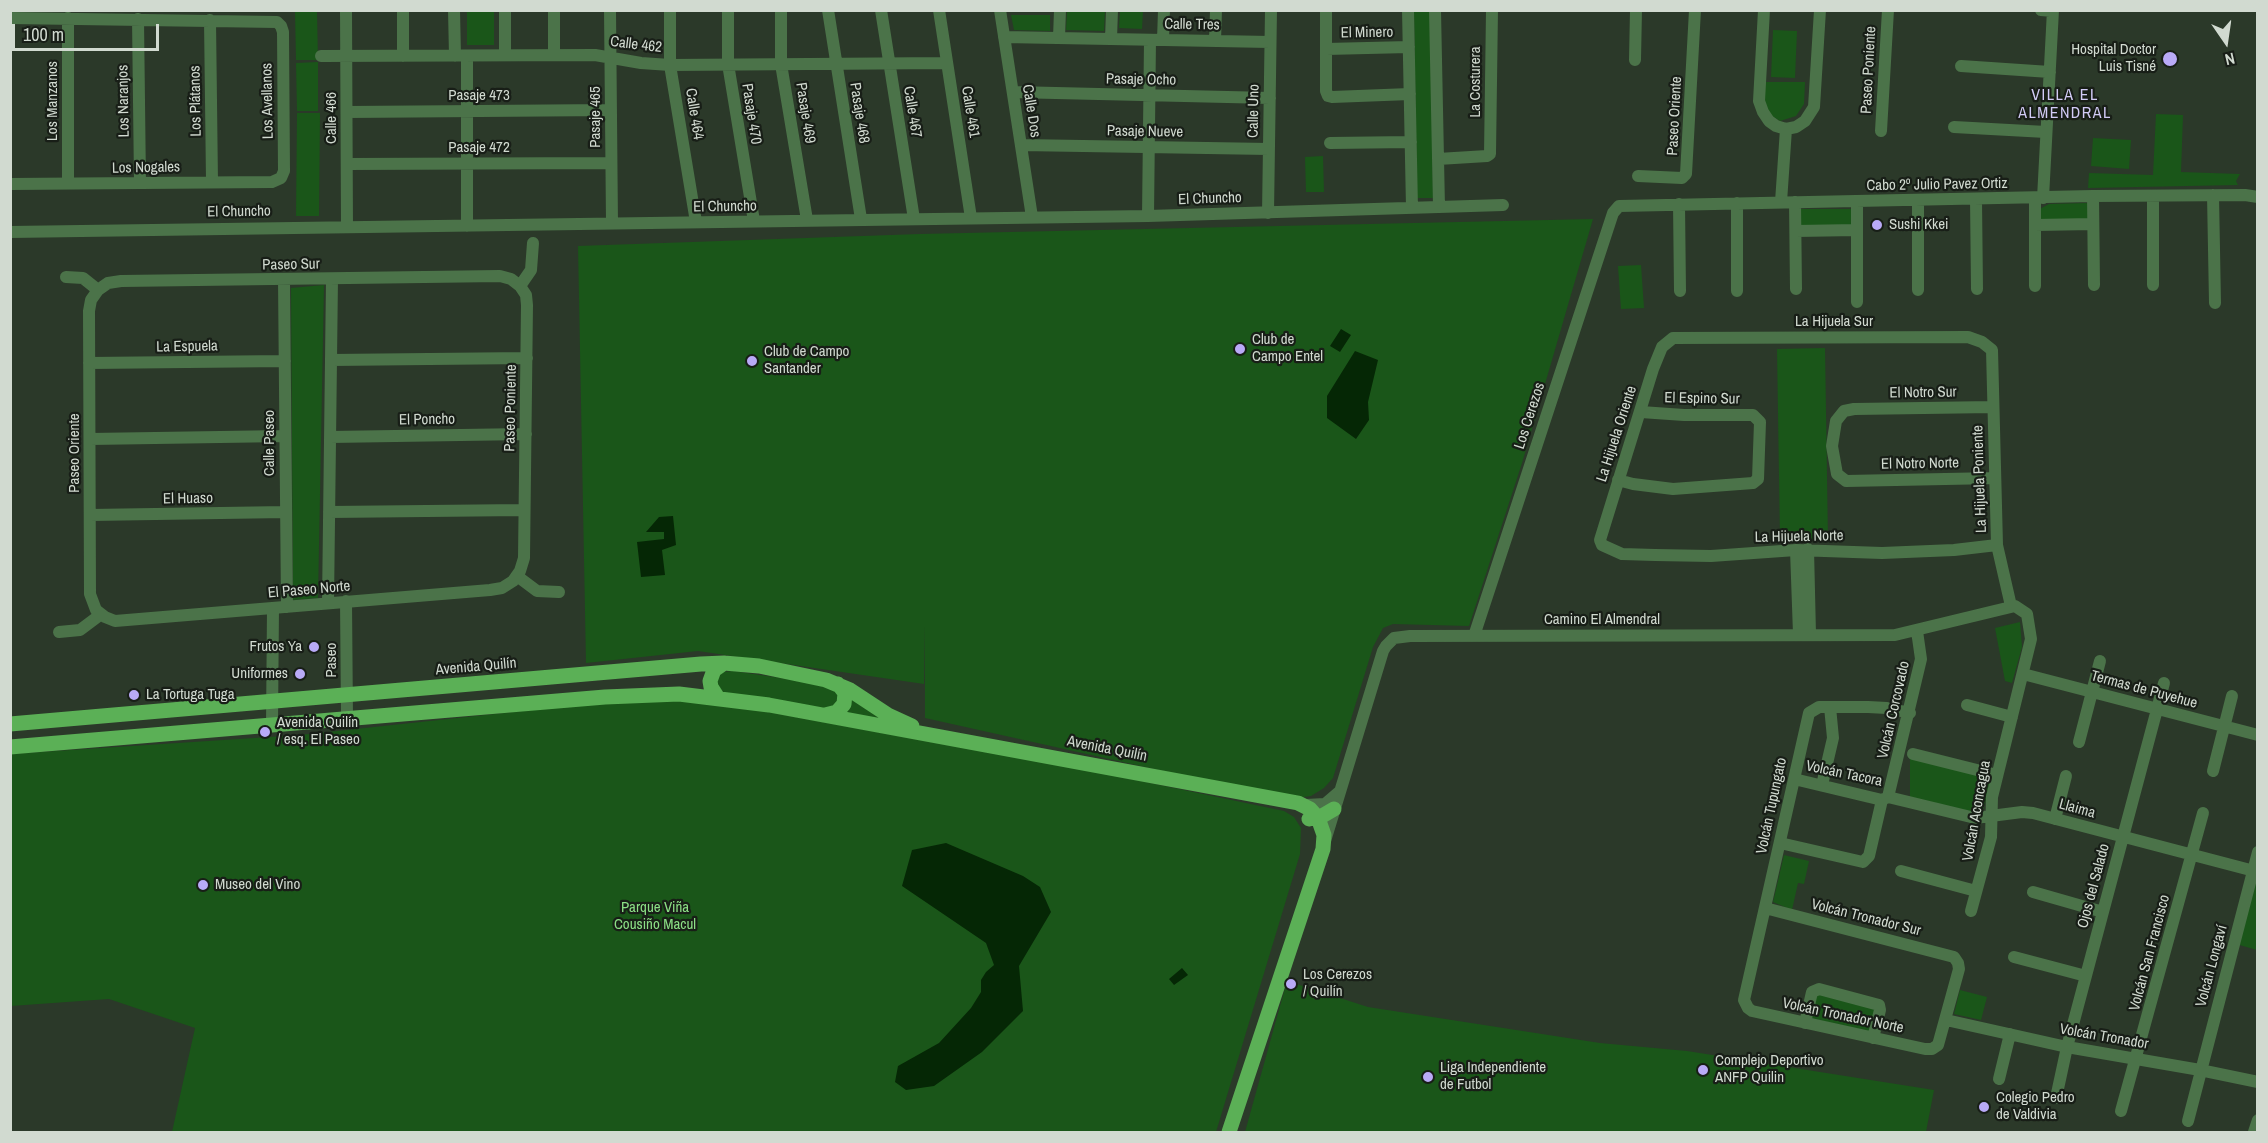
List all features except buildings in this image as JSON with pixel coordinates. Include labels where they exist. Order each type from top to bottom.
[{"type":"main road","name":"Avenida Quilín","points":[[10,724],[270,695],[347,696],[724,663],[799,673],[838,684],[895,719],[930,734]]},
{"type":"main road","points":[[718,698],[711,687],[711,675],[718,666],[724,663]]},
{"type":"main road","points":[[825,716],[837,712],[844,704],[845,693],[838,684]]},
{"type":"main road","name":"Avenida Quilín","points":[[10,747],[642,694],[680,694],[718,698],[930,734],[1278,800],[1310,814]]},
{"type":"main road","points":[[1310,814],[1334,809]]},
{"type":"main road","points":[[1229,1132],[1325,841],[1310,814]]},
{"type":"main road","points":[[1310,814],[1317,841],[1316,867]]},
{"type":"street","name":"Calle 466","points":[[346,10],[347,226]]},
{"type":"street","points":[[403,10],[403,56]]},
{"type":"street","points":[[454,10],[467,111],[467,226]]},
{"type":"street","points":[[505,10],[506,56]]},
{"type":"street","points":[[554,10],[554,55]]},
{"type":"street","name":"Pasaje 465","points":[[610,10],[612,224]]},
{"type":"street","name":"Calle 464","points":[[670,10],[670,64],[696,222]]},
{"type":"street","name":"Pasaje 470","points":[[728,10],[728,64],[754,221]]},
{"type":"street","name":"Pasaje 469","points":[[781,10],[781,64],[807,220]]},
{"type":"street","name":"Pasaje 468","points":[[828,10],[861,219]]},
{"type":"street","name":"Calle 467","points":[[881,10],[914,219]]},
{"type":"street","name":"Calle 461","points":[[939,10],[971,218]]},
{"type":"street","name":"Calle Dos","points":[[1000,10],[1032,217]]},
{"type":"street","points":[[1059,38],[1060,10]]},
{"type":"street","points":[[1112,10],[1112,39]]},
{"type":"street","points":[[1148,216],[1149,95],[1164,10]]},
{"type":"street","points":[[1215,41],[1216,10]]},
{"type":"street","name":"Calle Uno","points":[[1268,213],[1271,10]]},
{"type":"street","points":[[1326,10],[1326,91],[1330,97],[1410,94]]},
{"type":"street","points":[[1408,10],[1412,208]]},
{"type":"street","points":[[1435,10],[1439,207],[1503,205]]},
{"type":"street","name":"La Costurera","points":[[1438,159],[1490,154],[1492,10]]},
{"type":"street","points":[[1635,60],[1636,10]]},
{"type":"street","name":"Paseo Oriente","points":[[1638,176],[1682,178],[1686,174],[1695,10]]},
{"type":"street","points":[[1764,10],[1759,101],[1769,121],[1786,129],[1796,127],[1805,121],[1814,107],[1820,10]]},
{"type":"street","name":"Paseo Poniente","points":[[1881,131],[1888,10]]},
{"type":"street","points":[[2035,286],[2035,225],[2046,132],[2053,11],[2041,10]]},
{"type":"street","points":[[10,18],[210,20]]},
{"type":"street","name":"Los Manzanos","points":[[68,18],[68,183]]},
{"type":"street","name":"Los Naranjos","points":[[138,20],[140,183]]},
{"type":"street","name":"Los Avellanos","points":[[210,20],[271,21],[279,24],[283,32],[284,171],[281,178]]},
{"type":"street","name":"Los Plátanos","points":[[210,20],[212,182]]},
{"type":"street","name":"Calle Tres","points":[[1004,37],[1270,42]]},
{"type":"street","name":"El Minero","points":[[1326,49],[1408,47]]},
{"type":"street","name":"Calle 462","points":[[321,56],[595,55],[641,63],[670,64],[947,63]]},
{"type":"street","points":[[1961,66],[2050,72]]},
{"type":"street","name":"Pasaje Ocho","points":[[1013,92],[1270,98]]},
{"type":"street","name":"Pasaje 473","points":[[347,112],[611,110]]},
{"type":"street","points":[[1954,127],[2046,132]]},
{"type":"street","points":[[1781,202],[1786,129]]},
{"type":"street","points":[[1330,143],[1411,142]]},
{"type":"street","name":"Pasaje Nueve","points":[[1021,145],[1269,148]]},
{"type":"street","name":"Pasaje 472","points":[[347,164],[611,163]]},
{"type":"street","name":"Los Nogales","points":[[10,184],[272,182],[281,178]]},
{"type":"street","points":[[2213,195],[2215,303]]},
{"type":"street","name":"Cabo 2º Julio Pavez Ortiz","points":[[1617,207],[1624,204],[2093,196],[2245,195],[2258,197]]},
{"type":"street","points":[[2093,196],[2094,285]]},
{"type":"street","points":[[2152,196],[2153,285]]},
{"type":"street","points":[[1976,199],[1977,289]]},
{"type":"street","points":[[1918,200],[1918,290]]},
{"type":"street","points":[[1857,201],[1857,302]]},
{"type":"street","points":[[1796,202],[1796,289]]},
{"type":"street","points":[[1737,203],[1737,291]]},
{"type":"street","points":[[1679,204],[1680,291]]},
{"type":"street","name":"El Chuncho","points":[[10,232],[1148,216],[1439,207]]},
{"type":"street","name":"Los Cerezos","points":[[1474,636],[1613,213],[1617,207]]},
{"type":"street","points":[[2035,225],[2093,224]]},
{"type":"street","points":[[1796,231],[1857,230]]},
{"type":"street","points":[[520,286],[531,270],[533,243]]},
{"type":"street","points":[[66,276],[83,278],[98,290]]},
{"type":"street","name":"Paseo Sur","points":[[98,290],[108,283],[121,281],[500,276],[511,279],[520,286]]},
{"type":"street","points":[[328,603],[332,279]]},
{"type":"street","name":"Calle Paseo","points":[[284,280],[287,607]]},
{"type":"street","name":"Paseo Poniente","points":[[517,576],[524,558],[528,304],[520,286]]},
{"type":"street","name":"Paseo Oriente","points":[[98,290],[91,300],[89,311],[90,594],[93,605],[100,615]]},
{"type":"street","name":"La Hijuela Sur","points":[[1673,338],[1968,337],[1982,342],[1992,350]]},
{"type":"street","name":"La Hijuela Oriente","points":[[1602,545],[1600,532],[1662,347],[1673,338]]},
{"type":"street","name":"La Hijuela Poniente","points":[[1992,350],[1997,544],[2017,607]]},
{"type":"street","points":[[331,360],[527,358]]},
{"type":"street","name":"La Espuela","points":[[89,363],[285,361]]},
{"type":"street","name":"El Notro Sur","points":[[1846,481],[1837,474],[1832,446],[1836,421],[1844,411],[1993,407]]},
{"type":"street","name":"El Espino Sur","points":[[1618,480],[1673,489],[1753,483],[1758,479],[1760,422],[1753,415],[1684,416],[1641,412]]},
{"type":"street","name":"El Poncho","points":[[330,436],[525,435]]},
{"type":"street","points":[[90,439],[285,436]]},
{"type":"street","name":"El Notro Norte","points":[[1846,481],[1995,478]]},
{"type":"street","points":[[329,512],[524,510]]},
{"type":"street","name":"El Huaso","points":[[90,515],[286,512]]},
{"type":"street","name":"La Hijuela Norte","points":[[1602,545],[1622,554],[1711,556],[1802,550],[1882,553],[1954,550],[1997,544]]},
{"type":"street","points":[[1802,550],[1804,634]]},
{"type":"street","points":[[517,576],[537,591],[560,592]]},
{"type":"street","name":"El Paseo Norte","points":[[100,615],[115,621],[496,589],[508,585],[517,576]]},
{"type":"street","name":"Paseo","points":[[346,601],[347,718]]},
{"type":"street","name":"Camino El Almendral","points":[[1325,841],[1383,651],[1389,641],[1401,636],[1895,634],[1917,631],[2017,607]]},
{"type":"street","name":"Volcán Aconcagua","points":[[1971,911],[1991,837],[1992,797],[2031,634],[2029,619],[2017,607]]},
{"type":"street","points":[[269,608],[272,724]]},
{"type":"street","points":[[59,632],[80,630],[100,615]]},
{"type":"street","name":"Volcán Corcovado","points":[[1780,843],[1858,862],[1865,861],[1869,856],[1910,713],[1921,659],[1917,631]]},
{"type":"street","points":[[2079,742],[2100,661]]},
{"type":"street","name":"Termas de Puyehue","points":[[2022,674],[2258,735]]},
{"type":"street","name":"Ojos del Salado","points":[[2056,1098],[2067,1047],[2164,683]]},
{"type":"street","points":[[2213,771],[2232,696]]},
{"type":"street","points":[[1967,705],[2012,717]]},
{"type":"street","points":[[1822,785],[1833,738],[1830,707]]},
{"type":"street","name":"Volcán Tupungato","points":[[1746,1006],[1744,994],[1807,716],[1813,709],[1830,707],[1887,708],[1910,713]]},
{"type":"street","points":[[1913,754],[1997,775]]},
{"type":"street","points":[[2055,819],[2066,776]]},
{"type":"street","name":"Volcán Tacora","points":[[1794,779],[1885,798]]},
{"type":"street","points":[[1310,814],[1340,791]]},
{"type":"street","name":"Llaima","points":[[1885,798],[1970,817],[2027,812],[2255,872]]},
{"type":"street","name":"Volcán San Francisco","points":[[2121,1111],[2202,813]]},
{"type":"street","name":"Volcán Longaví","points":[[2188,1121],[2255,872],[2258,852]]},
{"type":"street","points":[[1901,871],[1976,891]]},
{"type":"street","points":[[2032,892],[2103,912]]},
{"type":"street","name":"Volcán Tronador Sur","points":[[1765,908],[1949,954],[1957,961],[1958,972],[1946,1020]]},
{"type":"street","points":[[2014,957],[2086,976]]},
{"type":"street","points":[[1805,1023],[1812,992],[1819,989],[1879,1005],[1880,1010],[1873,1038]]},
{"type":"street","name":"Volcán Tronador Norte","points":[[1746,1006],[1752,1011],[1925,1049],[1935,1048],[1939,1043],[1946,1020]]},
{"type":"street","name":"Volcán Tronador","points":[[1946,1020],[2067,1047],[2258,1082]]},
{"type":"street","points":[[1999,1079],[2010,1034]]},
{"type":"street","points":[[2254,1132],[2258,1120]]},
{"type":"green space","points":[[1120,10],[1143,11],[1142,29],[1119,28]]},
{"type":"green space","points":[[295,11],[317,11],[318,60],[296,60]]},
{"type":"green space","points":[[467,11],[494,11],[494,45],[467,45]]},
{"type":"green space","points":[[1067,11],[1105,11],[1104,31],[1066,30]]},
{"type":"green space","points":[[1414,11],[1431,11],[1433,198],[1417,198]]},
{"type":"green space","points":[[1011,15],[1050,15],[1050,31],[1014,30]]},
{"type":"green space","points":[[1773,30],[1797,31],[1795,78],[1771,77]]},
{"type":"green space","points":[[318,62],[318,111],[297,111],[296,63]]},
{"type":"green space","points":[[1762,82],[1805,82],[1804,104],[1796,116],[1780,121],[1767,113],[1763,100]]},
{"type":"green space","points":[[297,113],[320,113],[319,216],[296,216]]},
{"type":"green space","points":[[2156,114],[2183,115],[2181,172],[2240,174],[2236,181],[2238,185],[2088,188],[2089,173],[2153,175]]},
{"type":"green space","points":[[2093,138],[2131,140],[2129,169],[2091,166]]},
{"type":"green space","points":[[1323,156],[1324,192],[1306,192],[1305,157]]},
{"type":"green space","points":[[2090,203],[2090,223],[2038,224],[2038,210],[2049,204]]},
{"type":"green space","points":[[1800,209],[1851,209],[1851,228],[1801,227]]},
{"type":"green space","points":[[1593,219],[1522,463],[1469,626],[1393,624],[1383,628],[1373,647],[1333,778],[1324,788],[1311,796],[1289,799],[925,718],[925,625],[924,684],[698,651],[586,663],[578,246],[920,234]]},
{"type":"green space","points":[[1641,265],[1644,308],[1621,309],[1618,266]]},
{"type":"green space","points":[[324,285],[318,598],[293,600],[291,288]]},
{"type":"green space","points":[[1825,348],[1828,540],[1780,540],[1777,349]]},
{"type":"green space","points":[[2020,622],[2022,647],[2012,683],[2005,681],[1995,628]]},
{"type":"green space","points":[[733,671],[827,687],[836,691],[840,700],[828,711],[725,695],[717,686],[718,677],[723,672]]},
{"type":"green space","points":[[850,697],[883,720],[844,713]]},
{"type":"green space","name":"Parque Viña Cousiño Macul","points":[[662,699],[742,707],[1117,776],[1284,811],[1294,817],[1301,828],[1300,854],[1216,1132],[172,1132],[195,1028],[109,999],[11,1006],[10,754],[300,735],[578,705]]},
{"type":"green space","points":[[1910,758],[1993,777],[1981,816],[1910,797]]},
{"type":"green space","points":[[1784,855],[1809,861],[1804,884],[1798,883],[1792,910],[1773,902]]},
{"type":"green space","points":[[2257,879],[2257,950],[2236,944],[2253,880]]},
{"type":"green space","name":"Liga Independiente de Futbol","points":[[1287,981],[1368,1007],[1600,1043],[1687,1051],[1934,1090],[1926,1132],[1245,1132]]},
{"type":"green space","points":[[1960,990],[1987,997],[1981,1020],[1954,1014]]},
{"type":"green space","points":[[1816,993],[1875,1005],[1871,1032],[1809,1018]]},
{"type":"shaded area","points":[[1341,329],[1351,335],[1340,352],[1330,346]]},
{"type":"shaded area","points":[[1355,351],[1378,360],[1368,402],[1369,420],[1356,439],[1327,418],[1327,396]]},
{"type":"shaded area","points":[[673,516],[676,545],[662,550],[665,575],[641,577],[637,542],[664,539],[664,532],[646,532],[659,517]]},
{"type":"shaded area","points":[[946,843],[1023,876],[1040,887],[1051,912],[1019,966],[1023,1011],[982,1052],[934,1086],[906,1090],[895,1082],[898,1066],[939,1043],[971,1008],[981,992],[981,980],[994,965],[986,943],[902,886],[912,850]]},
{"type":"shaded area","points":[[1182,968],[1188,975],[1174,985],[1169,979]]},
{"type":"place","name":"Hospital Doctor Luis Tisné","points":[[2170,59]]},
{"type":"place","name":"Sushi Kkei","points":[[1877,225]]},
{"type":"place","name":"Club de Campo Entel","points":[[1240,349]]},
{"type":"place","name":"Club de Campo Santander","points":[[752,361]]},
{"type":"place","name":"Frutos Ya","points":[[314,647]]},
{"type":"place","name":"Uniformes","points":[[300,674]]},
{"type":"place","name":"La Tortuga Tuga","points":[[134,695]]},
{"type":"place","name":"Avenida Quilín / esq. El Paseo","points":[[265,732]]},
{"type":"place","name":"Museo del Vino","points":[[203,885]]},
{"type":"place","name":"Los Cerezos / Quilín","points":[[1291,984]]},
{"type":"place","name":"Complejo Deportivo ANFP Quilin","points":[[1703,1070]]},
{"type":"place","name":"Liga Independiente de Futbol","points":[[1428,1077]]},
{"type":"place","name":"Colegio Pedro de Valdivia","points":[[1984,1107]]},
{"type":"district","name":"VILLA EL ALMENDRAL","points":[[2065,105]]}]
